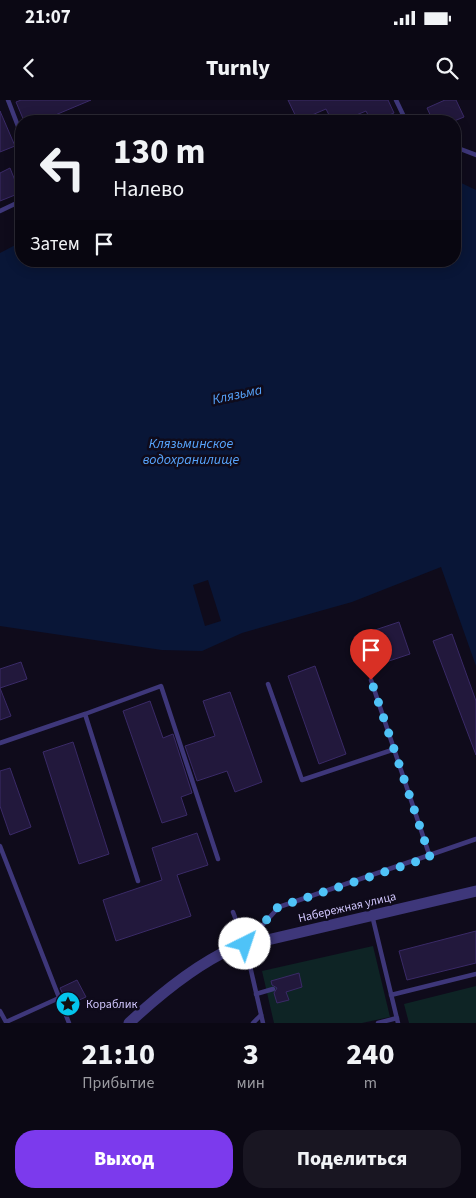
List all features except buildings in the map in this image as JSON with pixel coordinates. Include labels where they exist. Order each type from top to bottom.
[{"type":"street","name":"Набережная улица","points":[[129,1023],[145,1008],[199,966],[221,953],[245,944],[476,891]]},
{"type":"lane","points":[[8,100],[15,118]]},
{"type":"lane","points":[[396,100],[403,115]]},
{"type":"lane","points":[[461,149],[476,155]]},
{"type":"lane","points":[[0,210],[15,204]]},
{"type":"lane","points":[[371,680],[430,857]]},
{"type":"lane","points":[[268,684],[302,780],[395,749]]},
{"type":"lane","points":[[0,743],[161,686],[218,859]]},
{"type":"lane","points":[[85,714],[138,881]]},
{"type":"lane","points":[[245,944],[278,907],[476,840]]},
{"type":"lane","points":[[0,846],[69,1023]]},
{"type":"lane","points":[[233,912],[245,944],[263,1023]]},
{"type":"lane","points":[[372,915],[397,1021],[378,1023]]},
{"type":"lane","points":[[391,995],[476,974]]},
{"type":"lane","points":[[256,994],[273,989]]},
{"type":"lane","points":[[0,1011],[6,1022],[59,998]]},
{"type":"lane","points":[[253,1023],[261,1015]]},
{"type":"green space","points":[[373,946],[390,1017],[362,1023],[274,1023],[262,971]]},
{"type":"green space","points":[[476,986],[476,1023],[409,1023],[404,1004]]},
{"type":"water","name":"Клязьминское водохранилище","points":[[461,183],[476,190],[476,666],[441,567],[352,602],[242,633],[202,651],[162,650],[0,626],[0,253],[15,245],[15,267],[461,267]]},
{"type":"pier","points":[[208,580],[221,621],[205,626],[193,585]]},
{"type":"place","name":"Кораблик","points":[[68,1004]]},
{"type":"route","points":[[245,944],[278,907],[430,857],[371,680]]},
{"type":"water label","name":"Клязьма","points":[[237,394]]}]
